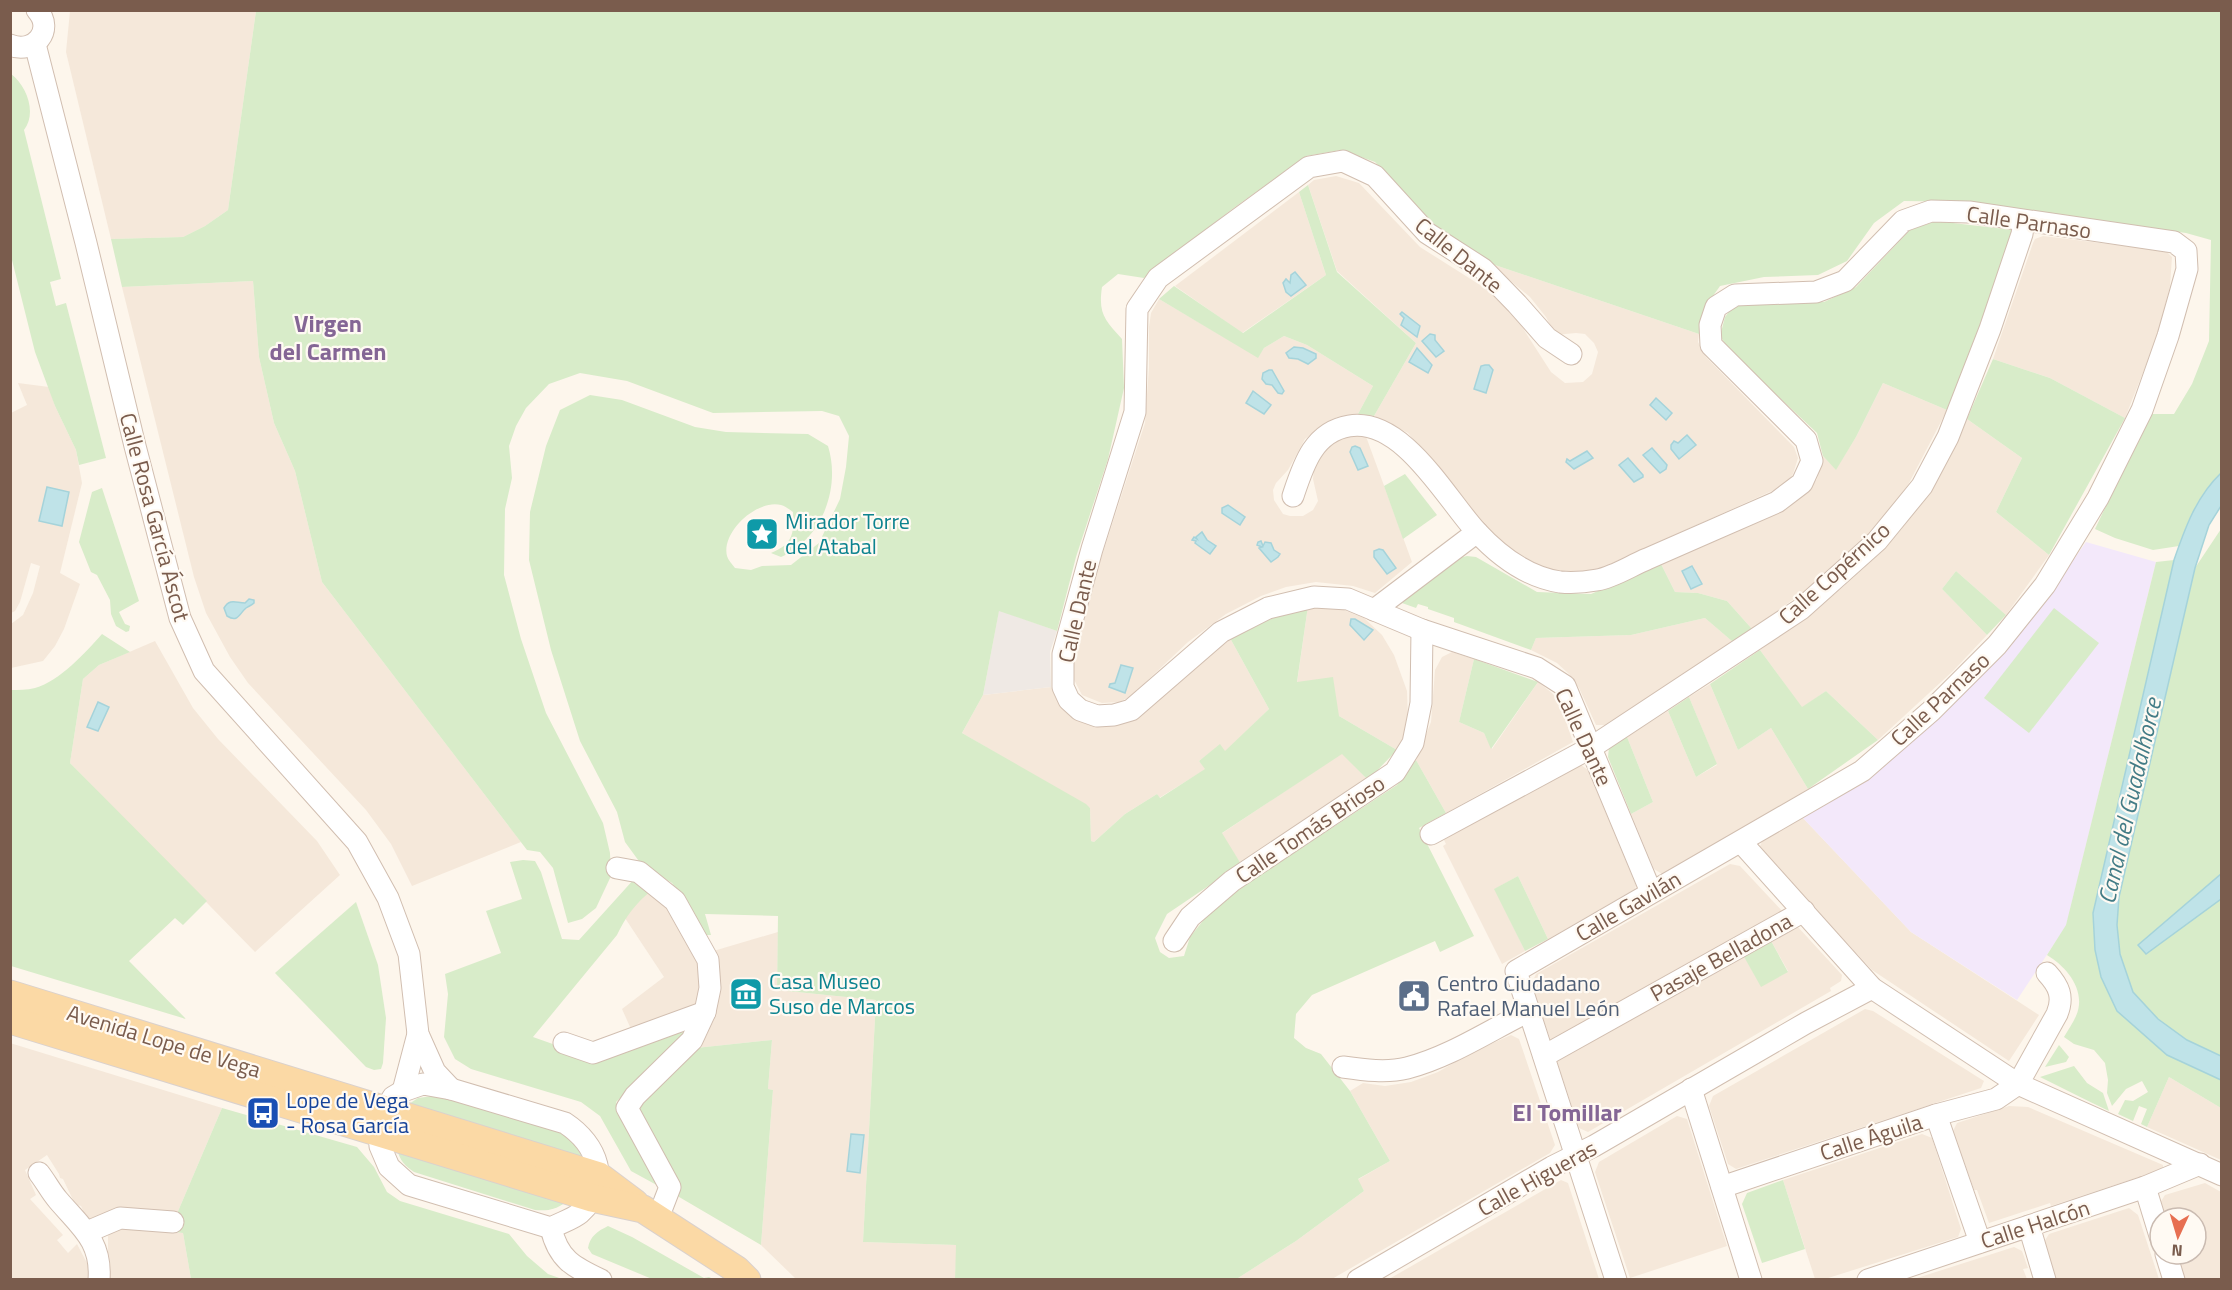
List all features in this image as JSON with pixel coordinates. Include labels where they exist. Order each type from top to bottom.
[{"type":"main road","name":"Avenida Lope de Vega","points":[[10,994],[389,1110],[596,1187],[650,1213],[737,1270],[747,1280]]},
{"type":"main road","name":"Avenida Lope de Vega","points":[[10,1020],[389,1110]]},
{"type":"street","points":[[10,45],[24,48],[35,44],[42,36],[42,14]]},
{"type":"street","name":"Calle Rosa García Áscot","points":[[35,44],[180,618],[204,671],[357,842],[388,898],[409,954],[418,1034],[435,1072],[451,1089]]},
{"type":"street","name":"Calle Dante","points":[[1571,354],[1547,338],[1483,269],[1427,233],[1375,176],[1343,161],[1309,167],[1158,278],[1137,309],[1135,412],[1092,549],[1063,654],[1063,687],[1069,700],[1080,710],[1097,716],[1114,715],[1131,710],[1221,632],[1268,608],[1314,597],[1348,599],[1422,630],[1537,668],[1565,686],[1651,892]]},
{"type":"street","name":"Calle Parnaso","points":[[1293,496],[1303,465],[1314,446],[1334,429],[1369,425],[1394,437],[1417,459],[1477,532],[1501,554],[1530,574],[1562,582],[1598,580],[1777,502],[1802,483],[1812,461],[1806,440],[1711,345],[1710,325],[1716,308],[1735,295],[1816,292],[1845,280],[1903,221],[1931,212],[1970,212],[2174,242],[2187,251],[2187,268],[2168,336],[2142,410],[2098,498],[2051,576],[1997,645],[1932,711],[1862,771],[1742,842]]},
{"type":"street","name":"Calle Copérnico","points":[[1431,834],[1592,747],[1801,609],[1877,541],[1922,486],[1948,437],[1990,329],[2022,234],[2024,220]]},
{"type":"street","points":[[1374,610],[1477,532]]},
{"type":"street","name":"Calle Tomás Brioso","points":[[1174,941],[1190,917],[1232,880],[1395,772],[1413,743],[1421,703],[1422,630]]},
{"type":"street","points":[[1742,842],[1872,988],[2018,1084],[2222,1175]]},
{"type":"street","name":"Calle Gavilán","points":[[1528,1011],[1516,971],[1742,842]]},
{"type":"street","points":[[617,868],[639,872],[675,902],[708,960],[710,988],[705,1012],[692,1040],[635,1096],[627,1108],[670,1187],[650,1213]]},
{"type":"street","name":"Pasaje Belladona","points":[[1544,1056],[1804,911]]},
{"type":"street","points":[[2018,1084],[2061,1005],[2061,993],[2056,983],[2047,974]]},
{"type":"street","name":"Calle Higueras","points":[[1358,1280],[1872,988]]},
{"type":"street","points":[[1343,1067],[1373,1071],[1406,1068],[1437,1057],[1528,1011],[1616,1280]]},
{"type":"street","points":[[564,1043],[593,1053],[705,1012]]},
{"type":"street","name":"Calle Rosa García Áscot","points":[[389,1110],[418,1034]]},
{"type":"street","points":[[423,1084],[451,1089],[565,1123],[578,1132],[598,1164],[596,1187],[579,1214],[551,1228],[409,1185],[389,1167],[380,1146],[389,1110],[423,1084]]},
{"type":"street","name":"Calle Águila","points":[[1722,1187],[1936,1115],[1996,1099],[2018,1084]]},
{"type":"street","points":[[1691,1089],[1751,1280]]},
{"type":"street","points":[[1936,1115],[1980,1242]]},
{"type":"street","name":"Calle Halcón","points":[[1870,1279],[2145,1187],[2200,1164]]},
{"type":"street","points":[[39,1173],[57,1198],[87,1232],[96,1248],[100,1263],[99,1280]]},
{"type":"street","points":[[2145,1187],[2151,1206]]},
{"type":"street","points":[[87,1232],[120,1218],[173,1222]]},
{"type":"street","points":[[2029,1226],[2045,1280]]},
{"type":"street","points":[[551,1228],[555,1244],[566,1260],[601,1280]]},
{"type":"shaded area","points":[[70,11],[256,11],[228,210],[205,226],[183,237],[111,239],[66,52]]},
{"type":"shaded area","points":[[1336,176],[1359,183],[1420,247],[1488,290],[1515,316],[1551,372],[1565,383],[1583,382],[1592,374],[1598,352],[1594,343],[1585,334],[1555,335],[1546,317],[1530,297],[1489,263],[1699,334],[1698,342],[1706,357],[1794,447],[1798,458],[1793,474],[1786,483],[1774,490],[1595,571],[1573,573],[1547,570],[1517,557],[1497,540],[1408,433],[1374,416],[1416,343],[1337,271],[1308,185],[1314,180]]},
{"type":"shaded area","points":[[1299,192],[1326,275],[1242,333],[1175,286]]},
{"type":"shaded area","points":[[2043,236],[2166,251],[2172,257],[2170,286],[2157,337],[2125,418],[2050,378],[1993,359],[2033,243],[2035,239]]},
{"type":"shaded area","points":[[253,281],[259,357],[274,423],[295,471],[322,582],[521,842],[412,886],[391,844],[366,810],[248,683],[230,657],[206,613],[194,577],[122,287]]},
{"type":"shaded area","points":[[1159,299],[1258,357],[1264,348],[1284,336],[1307,345],[1373,386],[1358,414],[1337,417],[1325,423],[1305,439],[1288,470],[1276,483],[1273,490],[1274,500],[1283,514],[1290,516],[1303,516],[1313,510],[1318,501],[1313,479],[1314,469],[1322,454],[1332,444],[1350,434],[1364,431],[1412,562],[1375,593],[1353,586],[1316,582],[1286,587],[1261,596],[1226,614],[1188,642],[1130,697],[1119,702],[1102,703],[1082,695],[1070,672],[1082,617],[1145,423],[1149,327],[1151,313]]},
{"type":"shaded area","points":[[18,383],[49,387],[55,406],[76,450],[82,483],[60,573],[80,584],[64,629],[55,646],[43,661],[11,668],[11,624],[23,615],[33,593],[40,566],[31,563],[20,602],[15,611],[11,613],[11,413],[27,405]]},
{"type":"shaded area","points":[[1883,383],[1947,410],[1908,485],[1870,533],[1805,591],[1752,629],[1727,601],[1698,593],[1675,592],[1661,564],[1780,510],[1806,494],[1817,479],[1823,456],[1836,469],[1856,437]]},
{"type":"shaded area","points":[[1967,419],[2022,458],[1996,512],[2049,555],[2006,615],[1956,571],[1942,589],[1987,635],[1953,671],[1878,740],[1826,691],[1802,708],[1760,650],[1843,587],[1901,530],[1947,459]]},
{"type":"shaded area","points":[[2086,542],[2156,562],[2066,926],[2017,1000],[1911,932],[1802,817],[1999,656],[2037,612]]},
{"type":"shaded area","points":[[1308,606],[1341,609],[1364,618],[1382,635],[1394,655],[1407,691],[1406,732],[1397,750],[1339,716],[1297,683]]},
{"type":"shaded area","points":[[999,610],[1057,631],[1050,652],[1051,687],[983,695]]},
{"type":"shaded area","points":[[1705,618],[1733,642],[1606,725],[1596,725],[1579,688],[1569,674],[1557,663],[1531,650],[1536,638],[1631,635]]},
{"type":"shaded area","points":[[1230,638],[1269,709],[1225,752],[1220,745],[1199,761],[1206,769],[1159,798],[1157,794],[1125,814],[1094,842],[1091,841],[1090,808],[962,733],[983,695],[1051,687],[1062,707],[1096,722]]},
{"type":"shaded area","points":[[155,641],[193,708],[218,739],[317,841],[340,875],[255,952],[70,763],[83,679],[99,665]]},
{"type":"shaded area","points":[[1452,652],[1474,659],[1459,722],[1484,733],[1492,749],[1538,682],[1559,701],[1573,742],[1446,813],[1416,760],[1431,722],[1435,670],[1442,657]]},
{"type":"shaded area","points":[[1710,684],[1738,750],[1771,728],[1808,789],[1662,874],[1654,869],[1631,814],[1653,802],[1627,737],[1668,711],[1696,777],[1717,765],[1689,697]]},
{"type":"shaded area","points":[[1342,753],[1368,780],[1241,864],[1221,834]]},
{"type":"shaded area","points":[[1581,765],[1588,770],[1636,886],[1635,889],[1548,939],[1518,876],[1495,889],[1525,951],[1502,964],[1443,846],[1446,844],[1443,838]]},
{"type":"shaded area","points":[[1802,817],[1911,932],[2039,1015],[2009,1061],[1872,970],[1759,848],[1762,842]]},
{"type":"shaded area","points":[[1730,864],[1740,866],[1784,913],[1552,1044],[1531,985],[1536,974]]},
{"type":"shaded area","points":[[652,890],[673,914],[701,963],[704,991],[697,1005],[631,1029],[622,1009],[664,977],[625,918],[638,901]]},
{"type":"shaded area","points":[[1797,926],[1842,975],[1841,981],[1830,988],[1831,991],[1588,1132],[1579,1128],[1556,1058],[1743,954],[1761,986],[1782,975],[1788,971],[1770,939]]},
{"type":"shaded area","points":[[778,932],[777,990],[876,1000],[863,1242],[957,1245],[955,1279],[796,1279],[761,1245],[773,1090],[768,1089],[772,1040],[696,1048],[710,952]]},
{"type":"shaded area","points":[[1865,1009],[1873,1011],[1984,1081],[1981,1088],[1736,1169],[1728,1164],[1709,1106],[1713,1096]]},
{"type":"shaded area","points":[[1511,1035],[1519,1039],[1555,1145],[1550,1153],[1332,1279],[1235,1280],[1296,1241],[1364,1191],[1357,1180],[1390,1161],[1350,1091],[1363,1083],[1385,1086],[1411,1082],[1438,1072],[1473,1052]]},
{"type":"shaded area","points":[[10,1043],[222,1108],[176,1216],[114,1212],[87,1219],[81,1206],[75,1204],[63,1179],[60,1178],[47,1155],[25,1170],[36,1195],[30,1199],[63,1235],[57,1240],[68,1253],[77,1244],[88,1265],[90,1279],[11,1279]]},
{"type":"shaded area","points":[[2169,1077],[2221,1108],[2221,1160],[2147,1127]]},
{"type":"shaded area","points":[[2009,1106],[2028,1107],[2163,1165],[2163,1169],[2051,1206],[2050,1203],[1989,1223],[1977,1190],[1974,1190],[1953,1131],[1957,1123]]},
{"type":"shaded area","points":[[1677,1116],[1687,1119],[1727,1246],[1630,1278],[1595,1172],[1599,1162]]},
{"type":"shaded area","points":[[1922,1134],[1932,1138],[1961,1229],[1958,1237],[1825,1279],[1815,1279],[1783,1180]]},
{"type":"shaded area","points":[[1561,1180],[1568,1183],[1599,1279],[1389,1279]]},
{"type":"shaded area","points":[[2205,1183],[2221,1192],[2221,1279],[2185,1279],[2180,1266],[2208,1266],[2208,1206],[2161,1206],[2160,1203],[2165,1195]]},
{"type":"shaded area","points":[[2129,1208],[2138,1215],[2148,1245],[2148,1266],[2155,1266],[2159,1279],[2056,1279],[2044,1242],[2049,1234]]},
{"type":"shaded area","points":[[119,1227],[183,1233],[191,1279],[108,1280],[108,1236],[110,1232]]},
{"type":"shaded area","points":[[2014,1247],[2022,1251],[2028,1268],[2023,1269],[2027,1279],[1914,1279]]},
{"type":"green space","points":[[256,11],[2221,11],[2221,473],[2207,489],[2196,507],[2179,546],[2153,550],[2095,529],[2150,414],[2174,414],[2192,384],[2209,341],[2211,240],[2186,233],[1968,202],[1904,201],[1874,223],[1847,261],[1818,275],[1764,277],[1720,286],[1703,314],[1699,334],[1489,263],[1443,233],[1375,162],[1341,150],[1306,156],[1231,210],[1144,278],[1118,274],[1102,287],[1101,304],[1107,321],[1122,339],[1124,388],[1108,459],[1076,557],[1057,631],[999,611],[983,695],[962,733],[1086,804],[1090,808],[1091,841],[1094,842],[1125,814],[1157,794],[1160,798],[1205,769],[1199,761],[1220,744],[1225,751],[1269,709],[1230,638],[1277,615],[1308,606],[1297,682],[1333,677],[1339,716],[1397,750],[1368,780],[1342,754],[1222,833],[1241,864],[1167,914],[1155,938],[1160,952],[1169,958],[1184,956],[1190,937],[1214,907],[1397,785],[1416,760],[1446,813],[1419,828],[1474,936],[1440,952],[1435,941],[1312,995],[1296,1014],[1294,1038],[1306,1048],[1321,1054],[1350,1091],[1390,1161],[1358,1179],[1364,1191],[1296,1241],[1235,1280],[955,1279],[956,1245],[863,1242],[876,1000],[777,990],[778,916],[705,914],[711,935],[702,935],[695,914],[672,883],[641,864],[625,842],[617,812],[580,741],[551,650],[529,560],[530,512],[546,446],[560,410],[590,395],[622,400],[695,427],[726,432],[808,434],[828,446],[832,479],[830,495],[817,525],[795,549],[781,557],[771,553],[784,546],[791,537],[793,512],[782,505],[772,504],[762,507],[743,519],[735,528],[727,547],[728,558],[735,568],[751,570],[762,566],[791,565],[819,543],[840,499],[846,467],[849,436],[839,416],[822,411],[713,413],[627,381],[580,373],[549,384],[526,408],[516,426],[509,446],[512,478],[505,509],[504,575],[521,639],[546,713],[603,823],[610,853],[611,876],[596,908],[582,919],[568,923],[553,868],[540,852],[527,850],[322,582],[295,471],[274,423],[259,357],[253,281],[122,287],[111,239],[183,237],[205,226],[228,210]]},
{"type":"green space","points":[[11,74],[22,85],[30,108],[30,116],[24,130],[61,279],[50,282],[56,306],[66,303],[106,458],[79,465],[76,450],[55,406],[35,352],[11,256]]},
{"type":"green space","points":[[1308,185],[1337,272],[1416,343],[1374,416],[1358,414],[1373,386],[1307,345],[1284,336],[1264,348],[1258,358],[1159,299],[1174,286],[1243,333],[1326,275],[1299,192]]},
{"type":"green space","points":[[1936,221],[2013,230],[1947,410],[1883,383],[1856,437],[1836,470],[1823,456],[1817,433],[1730,351],[1720,336],[1725,317],[1734,305],[1824,302],[1856,287],[1910,230]]},
{"type":"green space","points":[[1993,359],[2050,378],[2125,418],[2049,555],[1996,512],[2022,458],[1967,419]]},
{"type":"green space","points":[[1405,474],[1437,515],[1403,539],[1384,486]]},
{"type":"green space","points":[[102,488],[139,601],[119,612],[125,624],[130,626],[129,631],[126,632],[116,626],[111,614],[110,600],[97,575],[91,572],[79,542],[92,492]]},
{"type":"green space","points":[[2221,529],[2221,1056],[2187,1040],[2158,1019],[2133,992],[2120,954],[2117,925],[2119,897],[2195,568]]},
{"type":"green space","points":[[1467,556],[1476,557],[1537,592],[1591,594],[1661,564],[1675,592],[1698,593],[1727,601],[1752,629],[1733,642],[1705,618],[1631,635],[1536,638],[1531,650],[1454,622],[1454,618],[1428,609],[1428,607],[1418,604],[1416,608],[1402,603],[1404,599],[1455,559]]},
{"type":"green space","points":[[2174,560],[2093,913],[2095,950],[2101,977],[2167,1055],[2221,1080],[2221,1108],[2169,1077],[2147,1127],[2141,1124],[2147,1109],[2139,1106],[2133,1121],[2118,1114],[2125,1100],[2133,1101],[2148,1092],[2142,1081],[2126,1089],[2112,1106],[2107,1093],[2108,1080],[2105,1063],[2094,1050],[2074,1044],[2064,1037],[2076,1016],[2079,998],[2068,973],[2047,955],[2066,925],[2156,562]]},
{"type":"green space","points":[[1956,571],[2006,615],[1987,635],[1942,589]]},
{"type":"green space","points":[[2054,608],[2099,643],[2029,733],[1984,698]]},
{"type":"green space","points":[[102,634],[130,652],[99,665],[83,679],[70,763],[207,901],[183,925],[175,918],[129,961],[186,1019],[11,966],[11,690],[35,688],[54,679],[72,666]]},
{"type":"green space","points":[[1760,650],[1802,707],[1826,691],[1878,740],[1808,789],[1771,728],[1738,750],[1710,684]]},
{"type":"green space","points":[[1474,659],[1538,682],[1491,749],[1484,733],[1459,722]]},
{"type":"green space","points":[[1689,697],[1717,764],[1696,777],[1668,711]]},
{"type":"green space","points":[[1627,737],[1653,802],[1631,814],[1608,757],[1609,747]]},
{"type":"green space","points":[[535,861],[541,872],[562,939],[579,940],[635,878],[652,890],[632,910],[617,935],[533,1037],[595,1059],[687,1022],[693,1028],[616,1102],[664,1189],[631,1171],[600,1116],[581,1102],[471,1069],[455,1059],[444,1037],[448,994],[445,974],[501,953],[486,911],[522,899],[510,862]]},
{"type":"green space","points":[[1518,876],[1548,939],[1525,951],[1494,889]]},
{"type":"green space","points":[[356,902],[378,965],[386,1018],[383,1063],[381,1069],[374,1070],[366,1067],[275,973]]},
{"type":"green space","points":[[1770,939],[1788,972],[1761,987],[1743,955]]},
{"type":"green space","points":[[772,1040],[768,1089],[773,1090],[761,1245],[674,1194],[636,1113],[638,1102],[696,1048]]},
{"type":"green space","points":[[2059,1045],[2069,1057],[2066,1062],[2045,1067]]},
{"type":"green space","points":[[2074,1066],[2087,1083],[2103,1093],[2109,1111],[2040,1077]]},
{"type":"green space","points":[[440,1095],[561,1132],[571,1140],[584,1159],[409,1104],[418,1098]]},
{"type":"green space","points":[[222,1108],[357,1147],[374,1167],[387,1192],[400,1201],[509,1234],[527,1256],[548,1274],[562,1279],[191,1279],[183,1233],[174,1232],[176,1216]]},
{"type":"green space","points":[[397,1149],[566,1202],[551,1209],[535,1210],[414,1172],[403,1163]]},
{"type":"green space","points":[[1783,1180],[1805,1249],[1762,1263],[1742,1204],[1747,1193]]},
{"type":"green space","points":[[608,1226],[704,1278],[713,1279],[652,1279],[592,1254],[588,1248],[591,1240]]},
{"type":"water","points":[[1295,272],[1306,285],[1291,296],[1286,292],[1283,283],[1286,279],[1290,283],[1291,275]]},
{"type":"water","points":[[1402,312],[1420,326],[1417,337],[1401,325],[1404,318],[1400,314]]},
{"type":"water","points":[[1430,334],[1435,335],[1435,340],[1444,351],[1436,357],[1422,341]]},
{"type":"water","points":[[1294,347],[1316,354],[1316,358],[1308,364],[1289,358],[1286,353]]},
{"type":"water","points":[[1417,348],[1432,365],[1428,373],[1409,362]]},
{"type":"water","points":[[1489,365],[1493,370],[1486,393],[1474,389],[1481,366]]},
{"type":"water","points":[[1272,370],[1284,391],[1282,394],[1262,379],[1263,373]]},
{"type":"water","points":[[1253,391],[1271,405],[1264,414],[1246,403]]},
{"type":"water","points":[[1656,398],[1672,413],[1666,420],[1650,405]]},
{"type":"water","points":[[1687,435],[1696,445],[1679,459],[1671,449],[1671,445],[1674,441],[1678,443]]},
{"type":"water","points":[[1355,446],[1360,448],[1368,466],[1358,470],[1350,452]]},
{"type":"water","points":[[1652,448],[1667,465],[1666,469],[1660,473],[1643,455]]},
{"type":"water","points":[[1587,451],[1593,458],[1574,469],[1566,462],[1567,459],[1570,461]]},
{"type":"water","points":[[1628,458],[1643,475],[1634,482],[1619,465]]},
{"type":"water","name":"Canal del Guadalhorce","points":[[2221,473],[2221,506],[2209,525],[2195,568],[2119,897],[2117,925],[2120,954],[2133,992],[2158,1019],[2187,1040],[2221,1056],[2221,1080],[2167,1055],[2117,1011],[2101,977],[2095,950],[2093,913],[2174,560],[2198,503]]},
{"type":"water","points":[[47,487],[69,492],[62,526],[39,521]]},
{"type":"water","points":[[1228,505],[1245,517],[1240,525],[1222,513],[1222,508]]},
{"type":"water","points":[[1202,532],[1207,540],[1216,546],[1210,554],[1192,540],[1194,537],[1197,539],[1196,537]]},
{"type":"water","points":[[1261,541],[1263,546],[1265,542],[1271,543],[1274,550],[1280,554],[1278,557],[1271,562],[1259,548],[1262,547],[1257,545]]},
{"type":"water","points":[[1383,550],[1396,568],[1387,574],[1374,557],[1374,551]]},
{"type":"water","points":[[1692,566],[1702,584],[1691,589],[1682,571]]},
{"type":"water","points":[[249,599],[254,600],[254,603],[238,617],[234,619],[227,616],[224,608],[229,603],[245,603]]},
{"type":"water","points":[[1351,619],[1373,630],[1364,640],[1350,625]]},
{"type":"water","points":[[1121,665],[1133,668],[1125,693],[1109,687],[1110,684],[1115,683]]},
{"type":"water","points":[[98,702],[109,707],[98,731],[87,727]]},
{"type":"water","points":[[2221,874],[2221,899],[2146,954],[2138,945]]},
{"type":"water","points":[[851,1134],[864,1135],[860,1173],[847,1171]]},
{"type":"place","name":"Mirador Torre del Atabal","points":[[762,534]]},
{"type":"place","name":"Casa Museo Suso de Marcos","points":[[746,994]]},
{"type":"place","name":"Centro Ciudadano Rafael Manuel León","points":[[1414,996]]},
{"type":"place","name":"Lope de Vega - Rosa García","points":[[263,1113]]},
{"type":"district","name":"Virgen del Carmen","points":[[328,338]]},
{"type":"district","name":"El Tomillar","points":[[1567,1113]]}]
